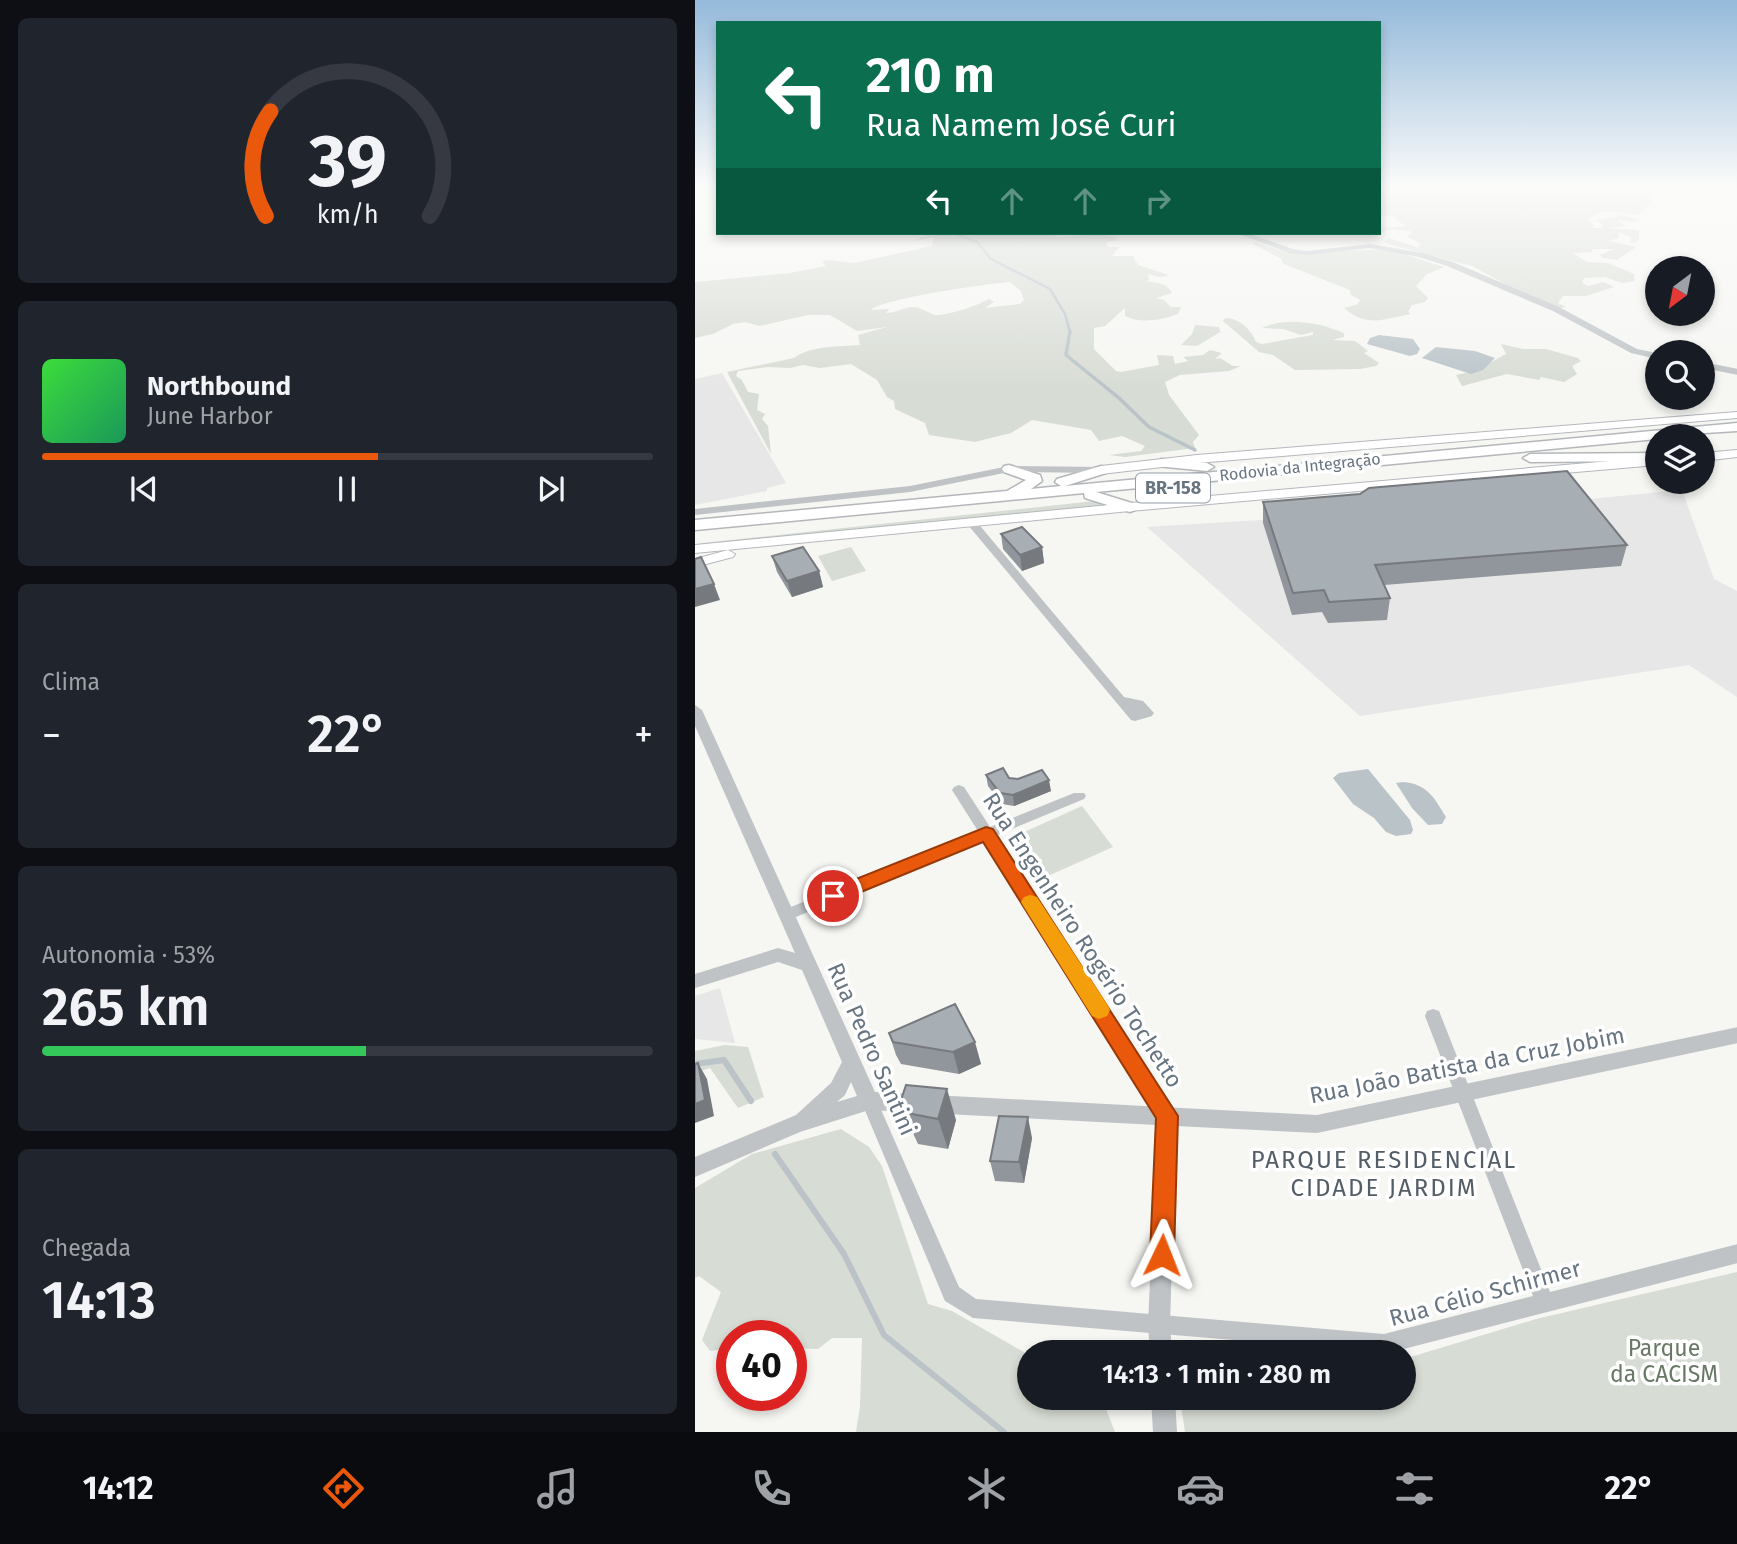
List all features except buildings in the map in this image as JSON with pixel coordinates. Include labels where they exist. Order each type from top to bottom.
[{"type":"highway","name":"BR-158","points":[[1474,450],[1561,438],[1618,426]]},
{"type":"highway","name":"Rodovia da Integração","points":[[695,525],[1737,426]]},
{"type":"highway","points":[[1715,438],[1737,436]]},
{"type":"highway","name":"Rodovia da Integração","points":[[695,535],[1090,495],[1507,466],[1645,446]]},
{"type":"highway","name":"BR-158","points":[[1507,466],[1645,460]]},
{"type":"highway","name":"BR-158","points":[[1161,463],[1257,471]]},
{"type":"highway","name":"BR-158","points":[[1007,495],[1035,481],[1033,475],[1009,469]]},
{"type":"highway","name":"BR-158","points":[[1025,493],[1101,470]]},
{"type":"highway","name":"BR-158","points":[[1090,495],[1130,507]]},
{"type":"highway","points":[[695,540],[721,532]]},
{"type":"main road","name":"BR-158","points":[[1101,470],[1737,415]]},
{"type":"main road","points":[[1715,456],[1737,453]]},
{"type":"main road","name":"BR-158","points":[[695,549],[1130,507],[1507,466]]},
{"type":"main road","name":"BR-158","points":[[695,562],[778,542]]},
{"type":"street","points":[[1425,256],[1556,309],[1634,351],[1645,353]]},
{"type":"street","points":[[1715,367],[1737,372]]},
{"type":"street","name":"BR-158","points":[[695,512],[910,489],[1009,469],[1101,470]]},
{"type":"street","points":[[972,523],[1066,636],[1065,639],[1120,699]]},
{"type":"street","name":"Rua Pedro Santini","points":[[695,710],[952,1294]]},
{"type":"street","name":"Rua Engenheiro Rogério Tochetto","points":[[959,790],[1167,1116],[1160,1340]]},
{"type":"street","points":[[785,915],[1079,796]]},
{"type":"street","points":[[778,955],[794,934]]},
{"type":"street","points":[[695,981],[778,955],[807,964]]},
{"type":"street","points":[[1432,1016],[1545,1303]]},
{"type":"street","name":"Rua João Batista da Cruz Jobim","points":[[869,1101],[1317,1124],[1737,1035]]},
{"type":"street","points":[[797,1124],[838,1089],[851,1064]]},
{"type":"street","points":[[695,1167],[797,1124],[869,1101]]},
{"type":"street","name":"Rua Célio Schirmer","points":[[952,1294],[973,1308],[1384,1344],[1737,1253]]},
{"type":"street","points":[[1164,1410],[1165,1432]]},
{"type":"shaded area","points":[[1379,335],[1413,339],[1420,349],[1417,354],[1410,356],[1367,344],[1370,338]]},
{"type":"shaded area","points":[[1436,347],[1475,351],[1495,358],[1483,370],[1471,374],[1422,358]]},
{"type":"shaded area","points":[[722,373],[786,483],[767,488],[767,491],[695,505],[695,379]]},
{"type":"shaded area","points":[[1645,494],[1683,494],[1714,579],[1737,591],[1737,697],[1689,665],[1360,716],[1147,527],[1570,501]]},
{"type":"shaded area","points":[[1368,769],[1410,820],[1413,830],[1411,834],[1396,836],[1386,832],[1374,818],[1353,804],[1333,778],[1339,773]]},
{"type":"shaded area","points":[[1396,783],[1412,783],[1429,793],[1446,817],[1442,824],[1428,825],[1412,808]]},
{"type":"shaded area","points":[[720,988],[735,1043],[695,1039],[695,996]]},
{"type":"green space","points":[[887,256],[1133,256],[1138,265],[1168,276],[1148,274],[1149,280],[1146,281],[1167,286],[1172,293],[1156,298],[1164,300],[1171,307],[1181,307],[1178,314],[1144,320],[1125,316],[1125,308],[1105,326],[1094,328],[1094,349],[1116,371],[1121,372],[1159,365],[1157,355],[1173,356],[1175,364],[1188,361],[1183,357],[1203,355],[1210,350],[1222,353],[1215,359],[1220,358],[1233,366],[1241,366],[1229,371],[1180,375],[1165,382],[1169,395],[1199,435],[1193,442],[1195,448],[1125,457],[1109,455],[1141,451],[1145,446],[1122,436],[1099,441],[1091,430],[1032,420],[1011,433],[975,442],[929,435],[925,423],[895,409],[894,401],[887,397],[877,380],[851,364],[820,368],[803,365],[790,368],[768,367],[738,371],[736,376],[742,380],[748,392],[759,394],[757,410],[765,414],[762,419],[768,426],[771,454],[727,372],[794,358],[817,349],[860,345],[858,335],[887,327],[857,331],[830,315],[808,315],[760,326],[745,322],[733,324],[713,334],[695,338],[695,282],[790,273],[826,266],[822,262],[827,260],[854,263]],"holes":[[[1010,282],[1021,291],[1024,300],[1020,304],[985,308],[994,302],[989,299],[963,310],[941,315],[913,307],[886,313],[889,309],[871,310],[894,301],[960,288]]]},
{"type":"green space","points":[[1276,256],[1410,256],[1444,267],[1427,274],[1416,286],[1428,298],[1425,302],[1412,305],[1408,312],[1411,314],[1369,320],[1344,308],[1356,305],[1361,300],[1351,295],[1350,290],[1284,264]]},
{"type":"green space","points":[[1433,256],[1577,256],[1587,262],[1608,263],[1634,274],[1635,281],[1622,283],[1605,277],[1584,278],[1582,282],[1588,286],[1603,282],[1614,287],[1586,296],[1563,296],[1558,303],[1566,307],[1560,308],[1472,266]]},
{"type":"green space","points":[[1601,256],[1623,256],[1617,260]]},
{"type":"green space","points":[[1225,318],[1244,325],[1256,342],[1262,344],[1313,335],[1313,332],[1301,335],[1283,329],[1262,328],[1271,324],[1303,322],[1325,326],[1344,333],[1344,337],[1332,340],[1355,341],[1368,351],[1364,353],[1379,363],[1360,369],[1295,370],[1273,355],[1259,352],[1223,321]]},
{"type":"green space","points":[[1195,325],[1219,327],[1220,332],[1197,346],[1181,345],[1192,334]]},
{"type":"green space","points":[[1501,344],[1523,349],[1546,349],[1581,361],[1572,366],[1577,374],[1564,382],[1507,374],[1462,386],[1456,375],[1476,369],[1506,354]]},
{"type":"green space","points":[[1095,501],[1110,505],[698,545],[703,543]]},
{"type":"green space","points":[[851,547],[866,571],[832,581],[818,556]]},
{"type":"green space","points":[[1082,806],[1113,847],[1041,879],[1013,837]]},
{"type":"green space","points":[[725,1045],[748,1047],[764,1097],[738,1108],[710,1068],[695,1073],[695,1051]]},
{"type":"green space","points":[[841,1129],[869,1147],[882,1166],[928,1304],[952,1311],[1017,1348],[1017,1410],[1106,1410],[1115,1432],[856,1432],[860,1407],[862,1338],[832,1338],[818,1349],[807,1349],[807,1320],[716,1320],[716,1350],[710,1351],[702,1340],[721,1292],[699,1276],[695,1278],[695,1188],[752,1154]]},
{"type":"green space","name":"Parque da CACISM","points":[[1737,1272],[1737,1432],[1185,1432],[1182,1410],[1416,1410],[1416,1355],[1536,1319]]},
{"type":"waterway","points":[[988,256],[1050,289],[1065,314],[1070,332]]},
{"type":"waterway","points":[[1070,332],[1066,355],[1119,398],[1149,427],[1195,450]]},
{"type":"waterway","points":[[695,1064],[724,1060],[751,1101]]},
{"type":"waterway","points":[[775,1154],[844,1254],[884,1335],[1004,1432]]},
{"type":"slow traffic","points":[[1030,902],[1099,1010]]},
{"type":"district","name":"PARQUE RESIDENCIAL CIDADE JARDIM","points":[[1384,1174]]},
{"type":"route","points":[[833,896],[986,834],[1167,1116],[1162,1255]]}]
